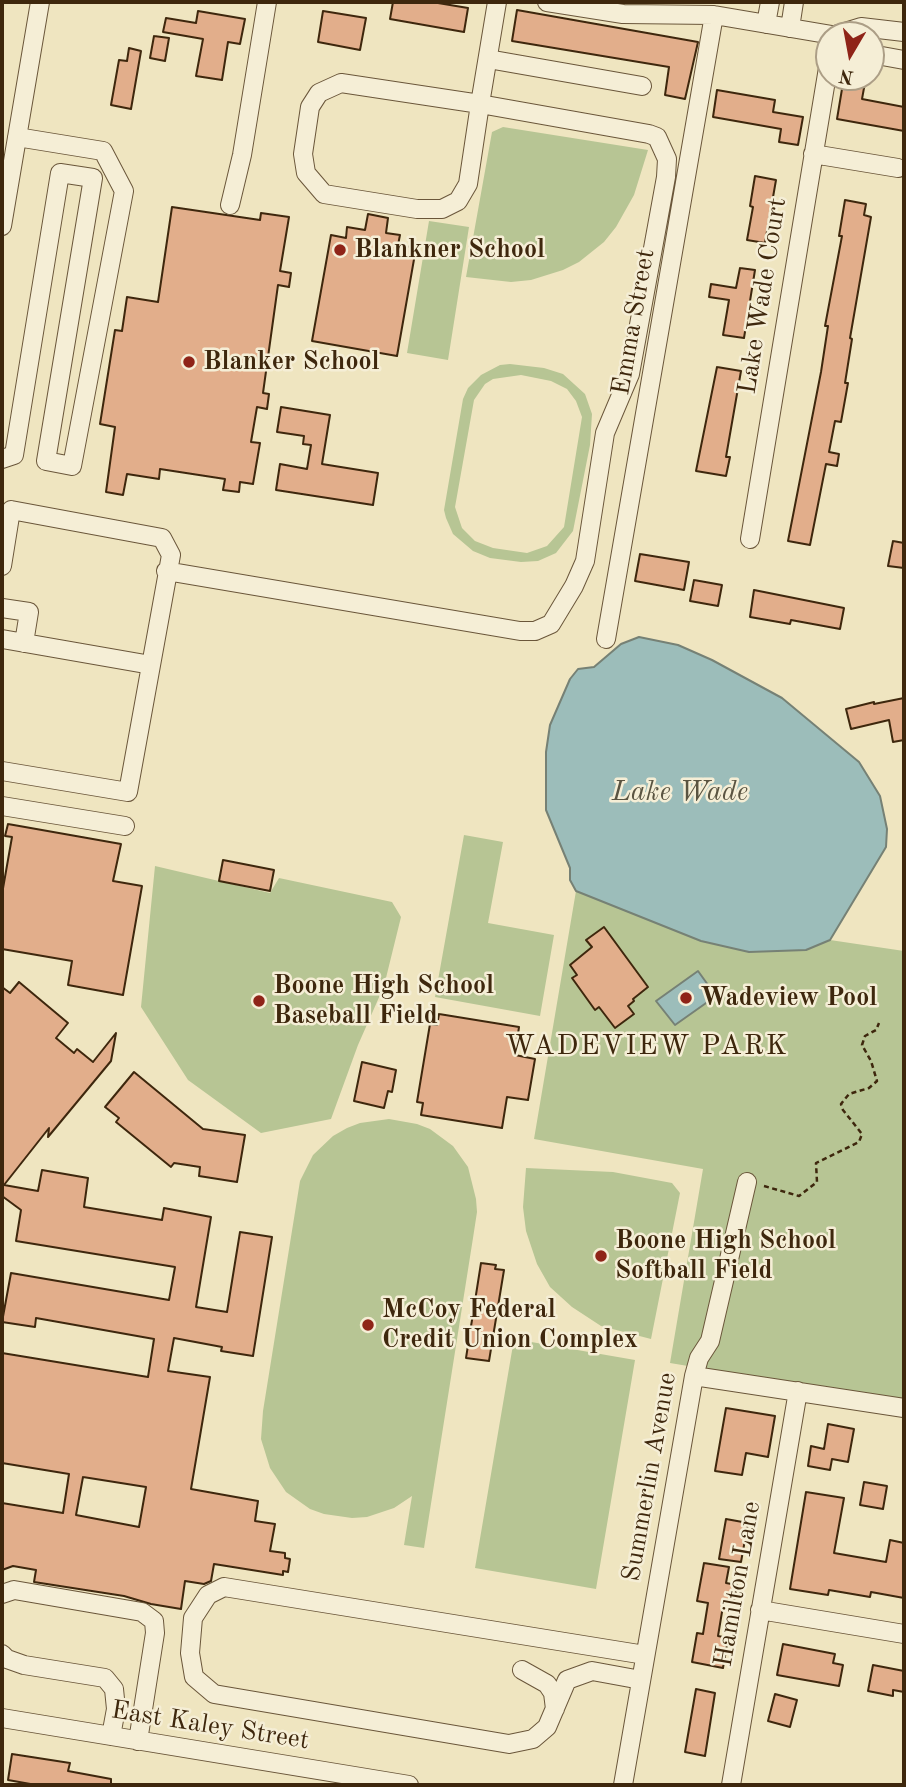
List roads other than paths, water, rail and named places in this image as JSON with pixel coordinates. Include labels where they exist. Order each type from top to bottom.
[{"type":"street","points":[[3,216],[40,2]]},
{"type":"street","points":[[230,205],[242,155],[267,2]]},
{"type":"street","points":[[166,571],[520,631],[535,631],[551,624],[574,586],[585,561],[605,433],[630,374],[667,159],[657,137],[480,104],[341,83],[319,93],[310,107],[303,154],[306,173],[324,194],[417,209],[442,209],[458,201],[468,184],[480,104],[497,2]]},
{"type":"street","points":[[547,2],[623,14],[714,15],[815,32]]},
{"type":"street","points":[[677,2],[714,15]]},
{"type":"street","points":[[766,24],[770,2]]},
{"type":"street","points":[[790,28],[794,2]]},
{"type":"street","name":"Emma Street","points":[[606,639],[714,15]]},
{"type":"street","points":[[885,30],[904,33]]},
{"type":"street","points":[[885,57],[904,60]]},
{"type":"street","points":[[488,59],[642,86]]},
{"type":"street","name":"Lake Wade Court","points":[[750,538],[824,91]]},
{"type":"street","points":[[2,459],[14,455],[60,173],[93,178],[46,461],[72,466],[124,191],[103,151],[17,137]]},
{"type":"street","points":[[813,154],[898,168]]},
{"type":"street","points":[[2,566],[11,510],[162,538],[170,555],[128,792],[2,771]]},
{"type":"street","points":[[2,608],[29,612],[24,643]]},
{"type":"street","points":[[2,639],[151,665]]},
{"type":"street","points":[[2,806],[125,826]]},
{"type":"street","name":"Summerlin Avenue","points":[[623,1785],[694,1376],[699,1358],[710,1341],[747,1182]]},
{"type":"street","points":[[694,1376],[904,1408]]},
{"type":"street","name":"Hamilton Lane","points":[[731,1785],[798,1391]]},
{"type":"street","points":[[641,1680],[592,1671],[568,1680],[547,1727],[533,1739],[509,1744],[214,1694],[194,1677],[190,1653],[193,1618],[208,1595],[224,1587],[645,1655]]},
{"type":"street","points":[[2,1594],[14,1590],[142,1612],[154,1621],[155,1633],[138,1741]]},
{"type":"street","points":[[760,1609],[904,1634]]},
{"type":"street","points":[[2,1654],[7,1659],[24,1665],[105,1678],[114,1689],[116,1709],[111,1736]]},
{"type":"street","points":[[522,1670],[547,1684],[553,1693],[555,1709]]},
{"type":"street","name":"East Kaley Street","points":[[2,1718],[409,1785]]},
{"type":"water","name":"Lake Wade","points":[[639,637],[678,645],[782,698],[859,762],[880,796],[887,829],[886,847],[830,940],[806,950],[749,952],[701,941],[576,891],[570,880],[570,868],[546,810],[546,752],[550,725],[570,679],[578,669],[594,667],[621,644]]},
{"type":"water","name":"Wadeview Pool","points":[[698,971],[716,996],[675,1025],[656,1001]]},
{"type":"place","name":"Blankner School","points":[[340,250]]},
{"type":"place","name":"Blanker School","points":[[189,362]]},
{"type":"place","name":"Wadeview Pool","points":[[686,998]]},
{"type":"place","name":"Boone High School Baseball Field","points":[[259,1001]]},
{"type":"place","name":"Boone High School Softball Field","points":[[601,1256]]},
{"type":"place","name":"McCoy Federal Credit Union Complex","points":[[368,1325]]},
{"type":"district","name":"WADEVIEW PARK","points":[[647,1047]]}]
